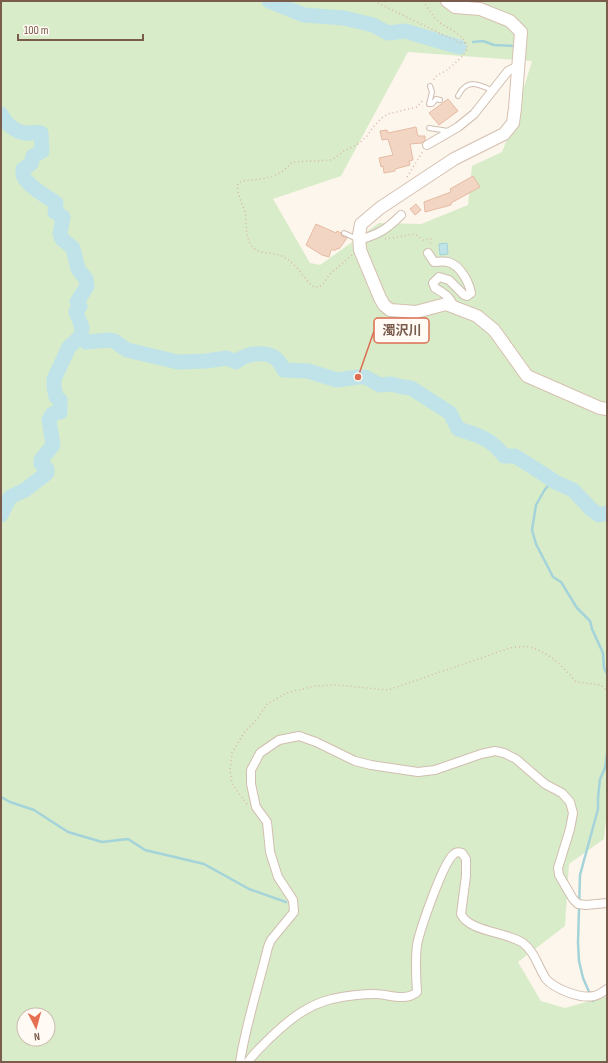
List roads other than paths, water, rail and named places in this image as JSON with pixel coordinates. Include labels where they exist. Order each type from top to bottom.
[{"type":"street","points":[[447,1],[455,7],[480,9],[510,21],[521,32],[513,123],[504,134],[454,160],[380,208],[361,224],[363,242],[380,298],[384,305],[390,310],[416,312],[446,304],[477,316],[494,330],[527,376],[600,408],[607,409]]},
{"type":"street","points":[[427,145],[458,128],[474,114],[508,72],[519,66]]},
{"type":"street","points":[[363,242],[385,230],[401,215]]},
{"type":"street","points":[[428,253],[434,262],[448,262],[453,265],[465,278],[470,293],[467,296],[449,280],[438,278],[433,283],[433,286],[449,298],[453,306]]},
{"type":"street","points":[[240,1062],[248,1023],[268,947],[271,940],[294,912],[293,900],[278,877],[270,852],[266,822],[256,807],[251,784],[251,770],[260,753],[279,740],[299,736],[316,742],[355,761],[418,772],[435,770],[495,751],[504,753],[516,759],[545,784],[562,793],[570,802],[573,813],[570,829],[558,868],[559,875],[573,899],[578,904],[586,905],[607,903]]},
{"type":"street","points":[[248,1062],[266,1042],[292,1018],[314,1005],[333,999],[357,995],[413,995],[416,992],[417,944],[424,919],[447,864],[454,854],[458,852],[462,853],[466,859],[466,876],[462,914],[463,918],[472,925],[516,939],[523,944],[530,950],[547,979],[560,989],[571,993],[592,997],[607,989]]},
{"type":"lane","points":[[458,96],[462,89],[470,84],[481,85],[494,91]]},
{"type":"lane","points":[[430,86],[432,92],[429,104],[432,104],[436,99],[440,100]]},
{"type":"lane","points":[[429,128],[450,132]]},
{"type":"lane","points":[[344,233],[363,242]]},
{"type":"water","points":[[447,243],[448,254],[440,255],[439,244]]},
{"type":"waterway","points":[[269,1],[304,15],[344,18],[373,25],[388,33],[405,31],[459,47]]},
{"type":"waterway","points":[[473,42],[483,41],[494,45],[514,46]]},
{"type":"waterway","points":[[1,114],[8,124],[18,131],[27,133],[41,133],[42,151],[33,156],[31,164],[23,169],[23,175],[32,187],[56,203],[55,212],[63,217],[60,234],[62,239],[73,248],[78,269],[86,279],[87,286],[77,302],[80,306],[76,312],[82,327],[81,336],[86,342],[108,340],[114,341],[127,350],[178,362],[206,361],[227,358],[236,362],[246,356],[264,354],[275,358],[284,370],[308,371],[337,380],[365,377],[380,385],[391,384],[411,388],[450,413],[458,429],[484,438],[495,445],[504,456],[515,456],[555,482],[573,490],[591,509],[599,515],[607,513]]},
{"type":"waterway","points":[[1,515],[10,497],[25,490],[47,473],[47,469],[41,464],[41,460],[53,445],[49,420],[52,414],[60,412],[60,400],[56,397],[54,379],[69,347],[81,336]]},
{"type":"waterway","points":[[552,480],[536,505],[532,530],[536,544],[553,577],[561,582],[577,608],[590,621],[603,653],[604,668],[607,674]]},
{"type":"waterway","points":[[593,1001],[583,978],[579,961],[578,943],[580,875],[598,809],[600,779],[605,768],[607,754]]},
{"type":"waterway","points":[[1,797],[10,802],[34,810],[68,832],[102,842],[128,839],[145,850],[204,864],[249,889],[286,902]]},
{"type":"place","name":"濁沢川","points":[[358,377]]}]
